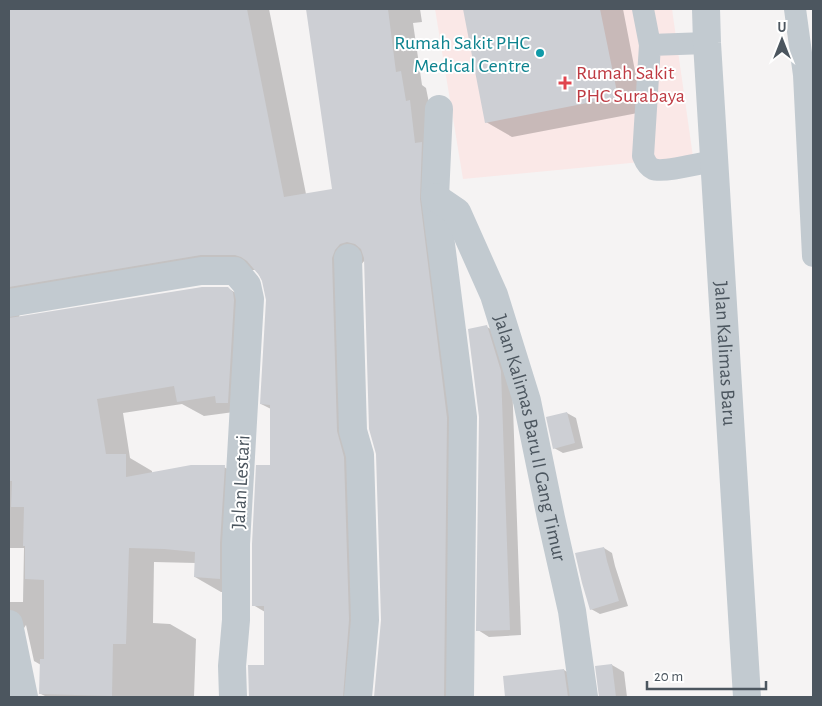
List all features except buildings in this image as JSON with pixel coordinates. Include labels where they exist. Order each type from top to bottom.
[{"type":"street","name":"Jalan Kalimas Baru","points":[[706,9],[747,697]]},
{"type":"street","points":[[439,108],[435,197],[463,417],[460,697]]},
{"type":"street","name":"Jalan Kalimas Baru II Gang Timur","points":[[435,197],[457,212],[494,296],[527,401],[572,611],[584,697]]},
{"type":"street","points":[[348,258],[353,432],[360,455],[365,620],[358,697]]},
{"type":"street","name":"Jalan Lestari","points":[[9,303],[201,271],[235,271],[247,285],[250,299],[236,544],[236,620],[232,666],[233,697]]},
{"type":"street","points":[[9,624],[24,697]]},
{"type":"lane","points":[[644,9],[650,45],[643,156],[647,164],[653,169],[662,170],[714,162]]},
{"type":"lane","points":[[795,9],[804,75],[813,256]]},
{"type":"lane","points":[[650,45],[707,43]]},
{"type":"shaded area","name":"Rumah Sakit PHC Surabaya","points":[[435,9],[672,9],[693,157],[463,179]]},
{"type":"place","name":"Rumah Sakit PHC Medical Centre","points":[[540,53]]},
{"type":"place","name":"Rumah Sakit PHC Surabaya","points":[[565,83]]}]
